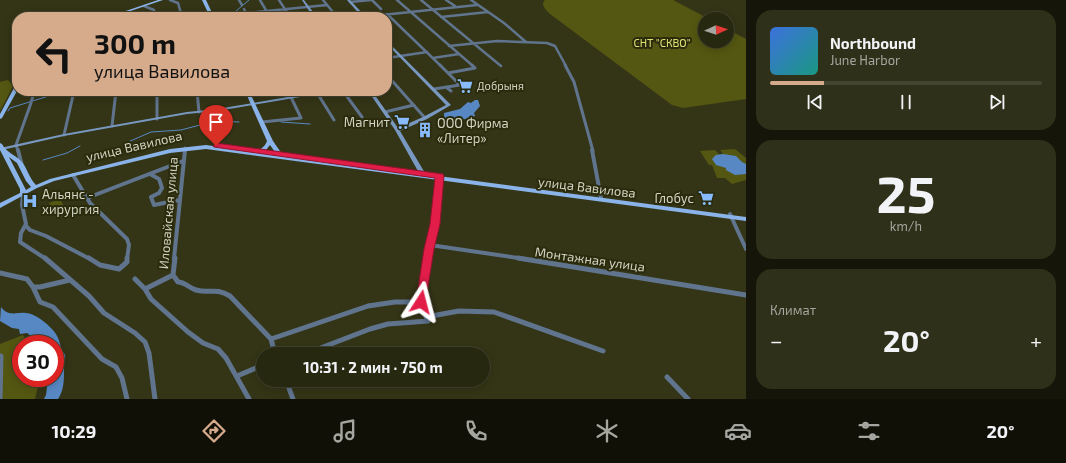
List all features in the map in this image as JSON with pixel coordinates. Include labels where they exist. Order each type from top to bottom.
[{"type":"main road","points":[[128,12],[161,0]]},
{"type":"main road","points":[[204,0],[210,12]]},
{"type":"main road","points":[[0,118],[12,96]]},
{"type":"main road","points":[[249,96],[270,141],[279,154]]},
{"type":"main road","points":[[253,153],[259,152],[268,146],[270,141]]},
{"type":"main road","name":"улица Вавилова","points":[[0,202],[34,186],[72,172],[185,146],[216,146],[421,175]]},
{"type":"main road","points":[[1,147],[19,162],[25,174],[34,186]]},
{"type":"main road","points":[[1,147],[23,191]]},
{"type":"main road","name":"улица Вавилова","points":[[34,186],[185,148],[206,147],[731,216]]},
{"type":"main road","points":[[12,170],[25,174]]},
{"type":"main road","name":"улица Вавилова","points":[[439,177],[746,218]]},
{"type":"main road","name":"улица Вавилова","points":[[0,206],[23,191]]},
{"type":"street","points":[[170,0],[178,3],[181,12]]},
{"type":"street","points":[[239,0],[242,5]]},
{"type":"street","points":[[260,0],[267,11]]},
{"type":"street","points":[[279,0],[287,12]]},
{"type":"street","points":[[303,0],[312,12]]},
{"type":"street","points":[[323,0],[333,12]]},
{"type":"street","points":[[349,1],[372,0],[381,9]]},
{"type":"street","points":[[397,0],[475,68],[448,73]]},
{"type":"street","points":[[421,0],[501,66]]},
{"type":"street","points":[[446,0],[455,7]]},
{"type":"street","points":[[471,0],[504,23],[526,42]]},
{"type":"street","points":[[349,1],[359,12]]},
{"type":"street","points":[[392,13],[477,4]]},
{"type":"street","points":[[256,12],[327,5]]},
{"type":"street","points":[[144,6],[154,10],[154,12]]},
{"type":"street","points":[[441,17],[488,12]]},
{"type":"street","points":[[392,19],[460,85],[434,89]]},
{"type":"street","name":"улица Вавилова","points":[[450,46],[497,41],[547,43],[554,46],[574,82],[591,142],[601,198]]},
{"type":"street","points":[[392,47],[449,104],[425,118],[396,130]]},
{"type":"street","points":[[392,57],[427,52]]},
{"type":"street","points":[[433,58],[459,54]]},
{"type":"street","points":[[392,81],[425,118]]},
{"type":"street","points":[[446,87],[451,91]]},
{"type":"street","points":[[22,166],[16,145],[34,96]]},
{"type":"street","points":[[64,135],[73,96]]},
{"type":"street","points":[[112,126],[115,96]]},
{"type":"street","points":[[157,96],[157,119]]},
{"type":"street","points":[[198,96],[199,112]]},
{"type":"street","points":[[1,147],[112,126],[299,96]]},
{"type":"street","points":[[319,96],[334,120]]},
{"type":"street","points":[[347,96],[362,117]]},
{"type":"street","points":[[374,96],[396,130],[421,175]]},
{"type":"street","points":[[262,122],[301,118],[291,98]]},
{"type":"street","points":[[385,112],[414,105]]},
{"type":"street","name":"Иловайская улица","points":[[185,148],[173,275],[178,282],[183,282],[196,290],[223,290],[271,338]]},
{"type":"street","points":[[87,198],[183,161]]},
{"type":"street","points":[[150,174],[159,179],[162,188],[159,193],[151,197],[154,205],[180,200]]},
{"type":"street","points":[[23,191],[22,205],[26,226],[30,230],[46,236],[84,255],[100,265],[119,269],[127,262],[129,258],[128,239],[94,207],[73,175]]},
{"type":"street","points":[[427,319],[421,302],[430,245],[435,224],[439,177]]},
{"type":"street","points":[[731,216],[746,249]]},
{"type":"street","points":[[26,226],[21,233],[20,242],[29,250],[50,260],[89,296],[104,313],[135,333],[145,342],[149,353],[155,399]]},
{"type":"street","name":"Монтажная улица","points":[[430,245],[746,295]]},
{"type":"street","points":[[0,273],[27,279],[33,287],[40,302],[53,307],[102,359],[116,367],[122,378],[127,399]]},
{"type":"street","points":[[145,289],[173,275]]},
{"type":"street","points":[[135,279],[145,289],[151,299],[188,332],[203,343],[218,349],[226,358],[249,399]]},
{"type":"street","points":[[33,287],[40,287],[70,280]]},
{"type":"street","points":[[273,347],[271,338],[304,329],[368,306],[395,302],[421,302]]},
{"type":"street","points":[[323,347],[370,329],[388,324],[427,319],[470,310],[482,310],[494,312],[604,351]]},
{"type":"street","points":[[0,399],[1,356]]},
{"type":"street","points":[[236,376],[256,368]]},
{"type":"street","points":[[667,377],[688,399]]},
{"type":"street","points":[[289,387],[293,399]]},
{"type":"green space","name":"СНТ \"СКВО\"","points":[[545,0],[673,0],[698,13],[698,48],[734,48],[734,33],[746,39],[746,99],[683,108],[672,105],[550,14],[543,6]]},
{"type":"green space","points":[[8,80],[12,85],[12,88],[0,111],[0,82]]},
{"type":"green space","points":[[735,149],[746,158],[746,180],[732,184],[725,178],[717,178],[712,165],[709,165],[700,151],[715,150],[719,154],[723,154],[720,150]]},
{"type":"green space","points":[[60,199],[68,214],[57,218],[49,203]]},
{"type":"green space","points":[[12,339],[12,387],[38,387],[35,399],[0,399],[0,344]]},
{"type":"water","points":[[478,100],[480,106],[474,113],[475,116],[470,119],[450,122],[444,118],[444,113],[460,109],[468,102],[471,103]]},
{"type":"water","points":[[723,154],[736,156],[746,164],[746,174],[735,175],[726,170],[726,168],[716,165],[712,159],[716,155]]},
{"type":"water","points":[[1,307],[10,313],[26,313],[35,316],[45,322],[56,335],[20,334],[19,329],[12,328],[0,321]]},
{"type":"water","points":[[47,387],[63,387],[58,399],[44,399]]},
{"type":"waterway","points":[[235,12],[249,0]]},
{"type":"waterway","points":[[8,111],[10,108],[49,96]]},
{"type":"waterway","points":[[128,142],[151,132],[181,130],[215,121],[239,122]]},
{"type":"waterway","points":[[281,122],[310,124]]},
{"type":"waterway","points":[[43,160],[67,153],[80,146]]},
{"type":"place","name":"Добрыня","points":[[465,86]]},
{"type":"place","name":"Магнит","points":[[402,122]]},
{"type":"place","name":"ООО Фирма «Литер»","points":[[425,130]]},
{"type":"place","name":"Глобус","points":[[706,198]]},
{"type":"place","name":"Альянс - хирургия","points":[[30,201]]},
{"type":"route","points":[[216,146],[440,176],[435,224],[429,249],[421,302]]}]
